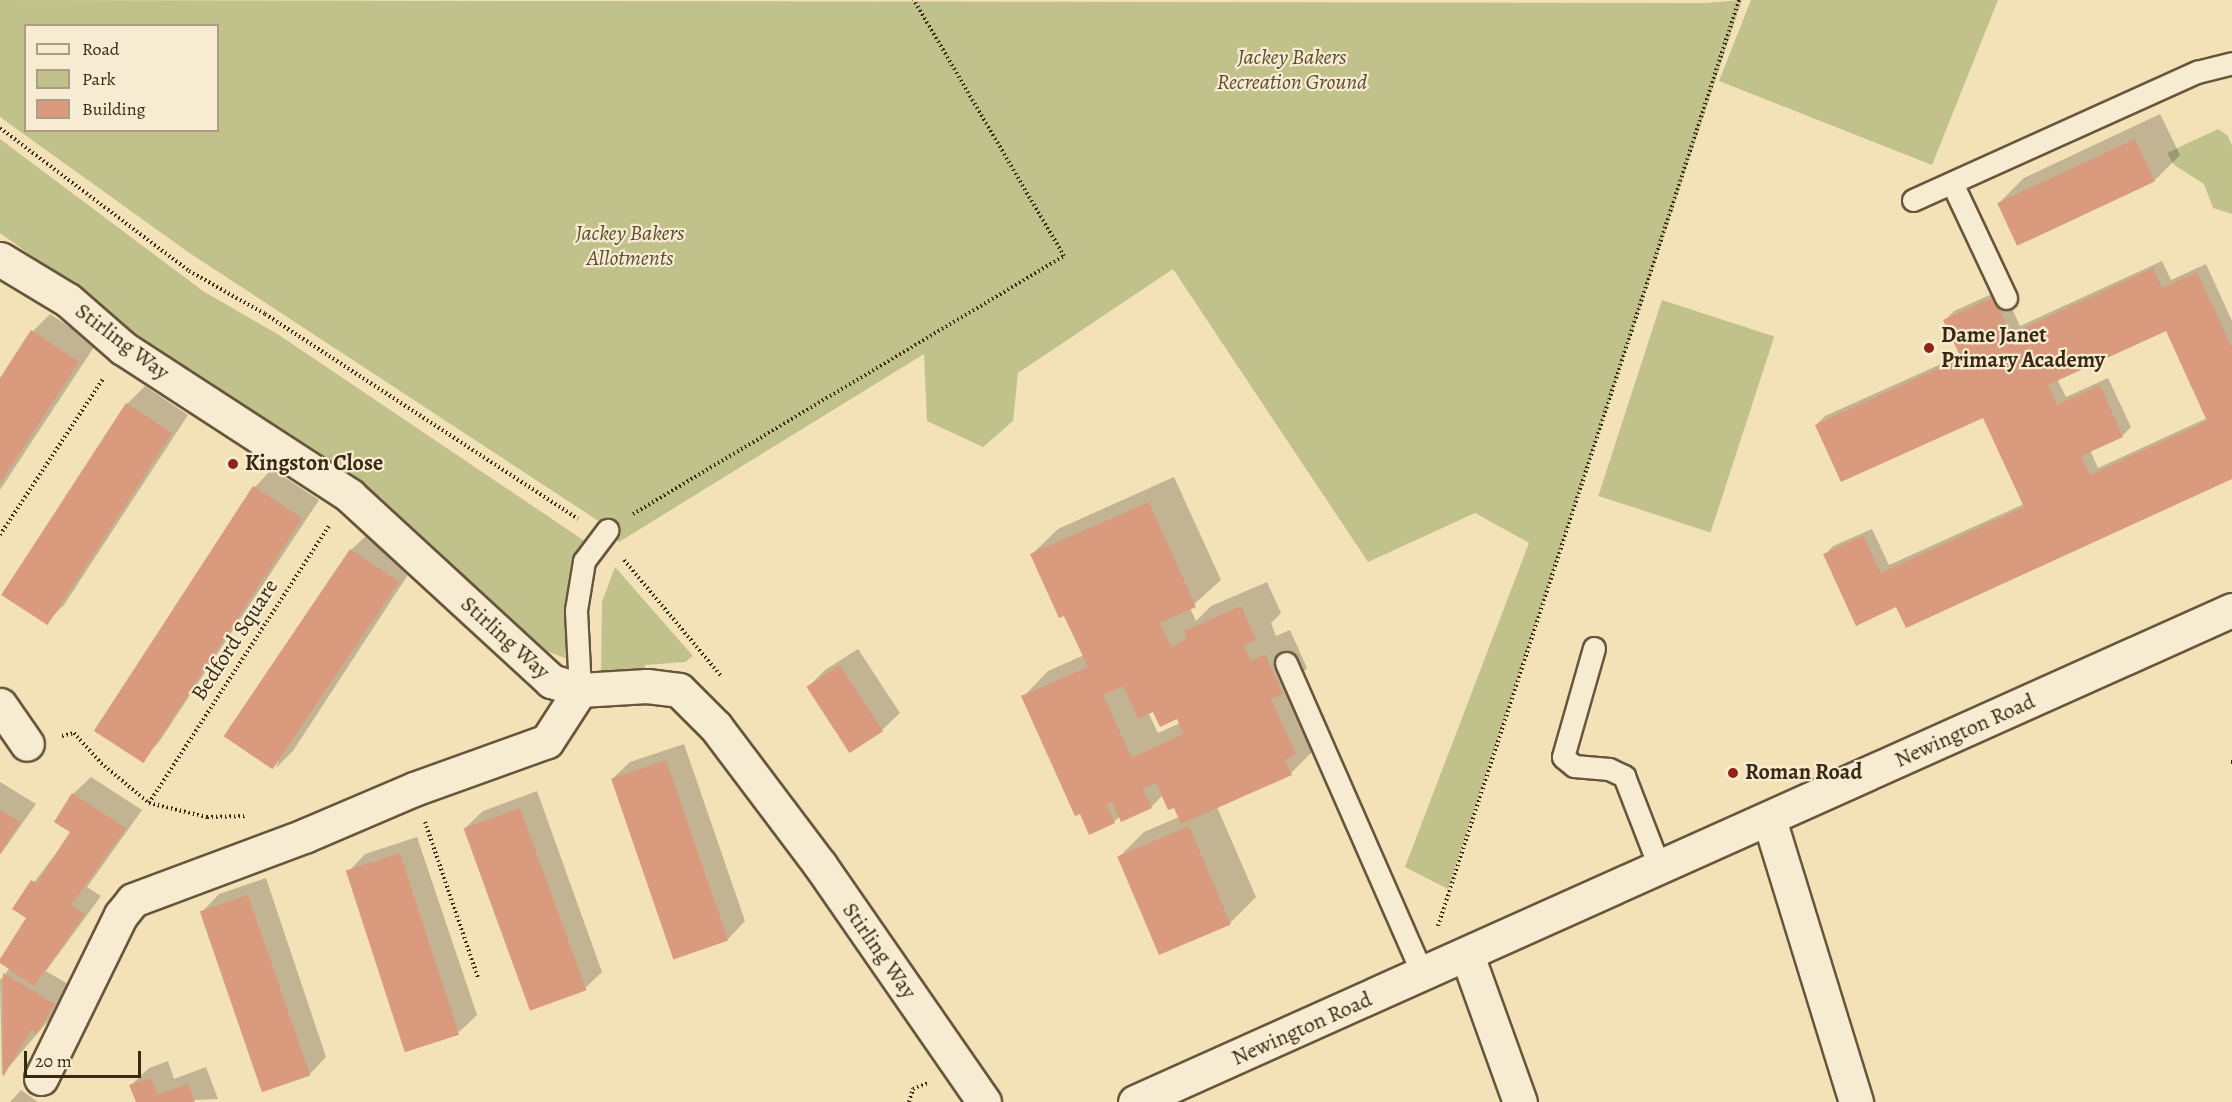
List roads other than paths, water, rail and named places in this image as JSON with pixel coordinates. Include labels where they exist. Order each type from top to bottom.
[{"type":"street","name":"Stirling Way","points":[[0,259],[68,300],[123,348],[349,495],[551,681],[579,690],[647,686],[679,690],[716,727],[820,865],[984,1102]]},
{"type":"street","name":"Newington Road","points":[[1135,1102],[2232,610]]},
{"type":"street","points":[[41,1078],[121,915],[133,900],[304,836],[414,789],[547,741],[579,690]]},
{"type":"street","points":[[0,705],[27,744]]},
{"type":"street","points":[[1769,819],[1856,1102]]},
{"type":"street","points":[[1467,955],[1520,1102]]},
{"type":"lane","points":[[1913,201],[2197,72],[2232,63]]},
{"type":"lane","points":[[1952,183],[2006,298]]},
{"type":"lane","points":[[579,690],[576,610],[584,561],[603,534]]},
{"type":"lane","points":[[1594,648],[1562,749],[1563,757],[1574,766],[1609,769],[1624,776],[1660,868]]},
{"type":"lane","points":[[1286,663],[1422,975]]},
{"type":"place","name":"Dame Janet Primary Academy","points":[[1929,348]]},
{"type":"place","name":"Kingston Close","points":[[233,464]]},
{"type":"place","name":"Roman Road","points":[[1733,773]]},
{"type":"park label","name":"Jackey Bakers Recreation Ground","points":[[1292,70]]},
{"type":"park label","name":"Jackey Bakers Allotments","points":[[630,246]]}]
